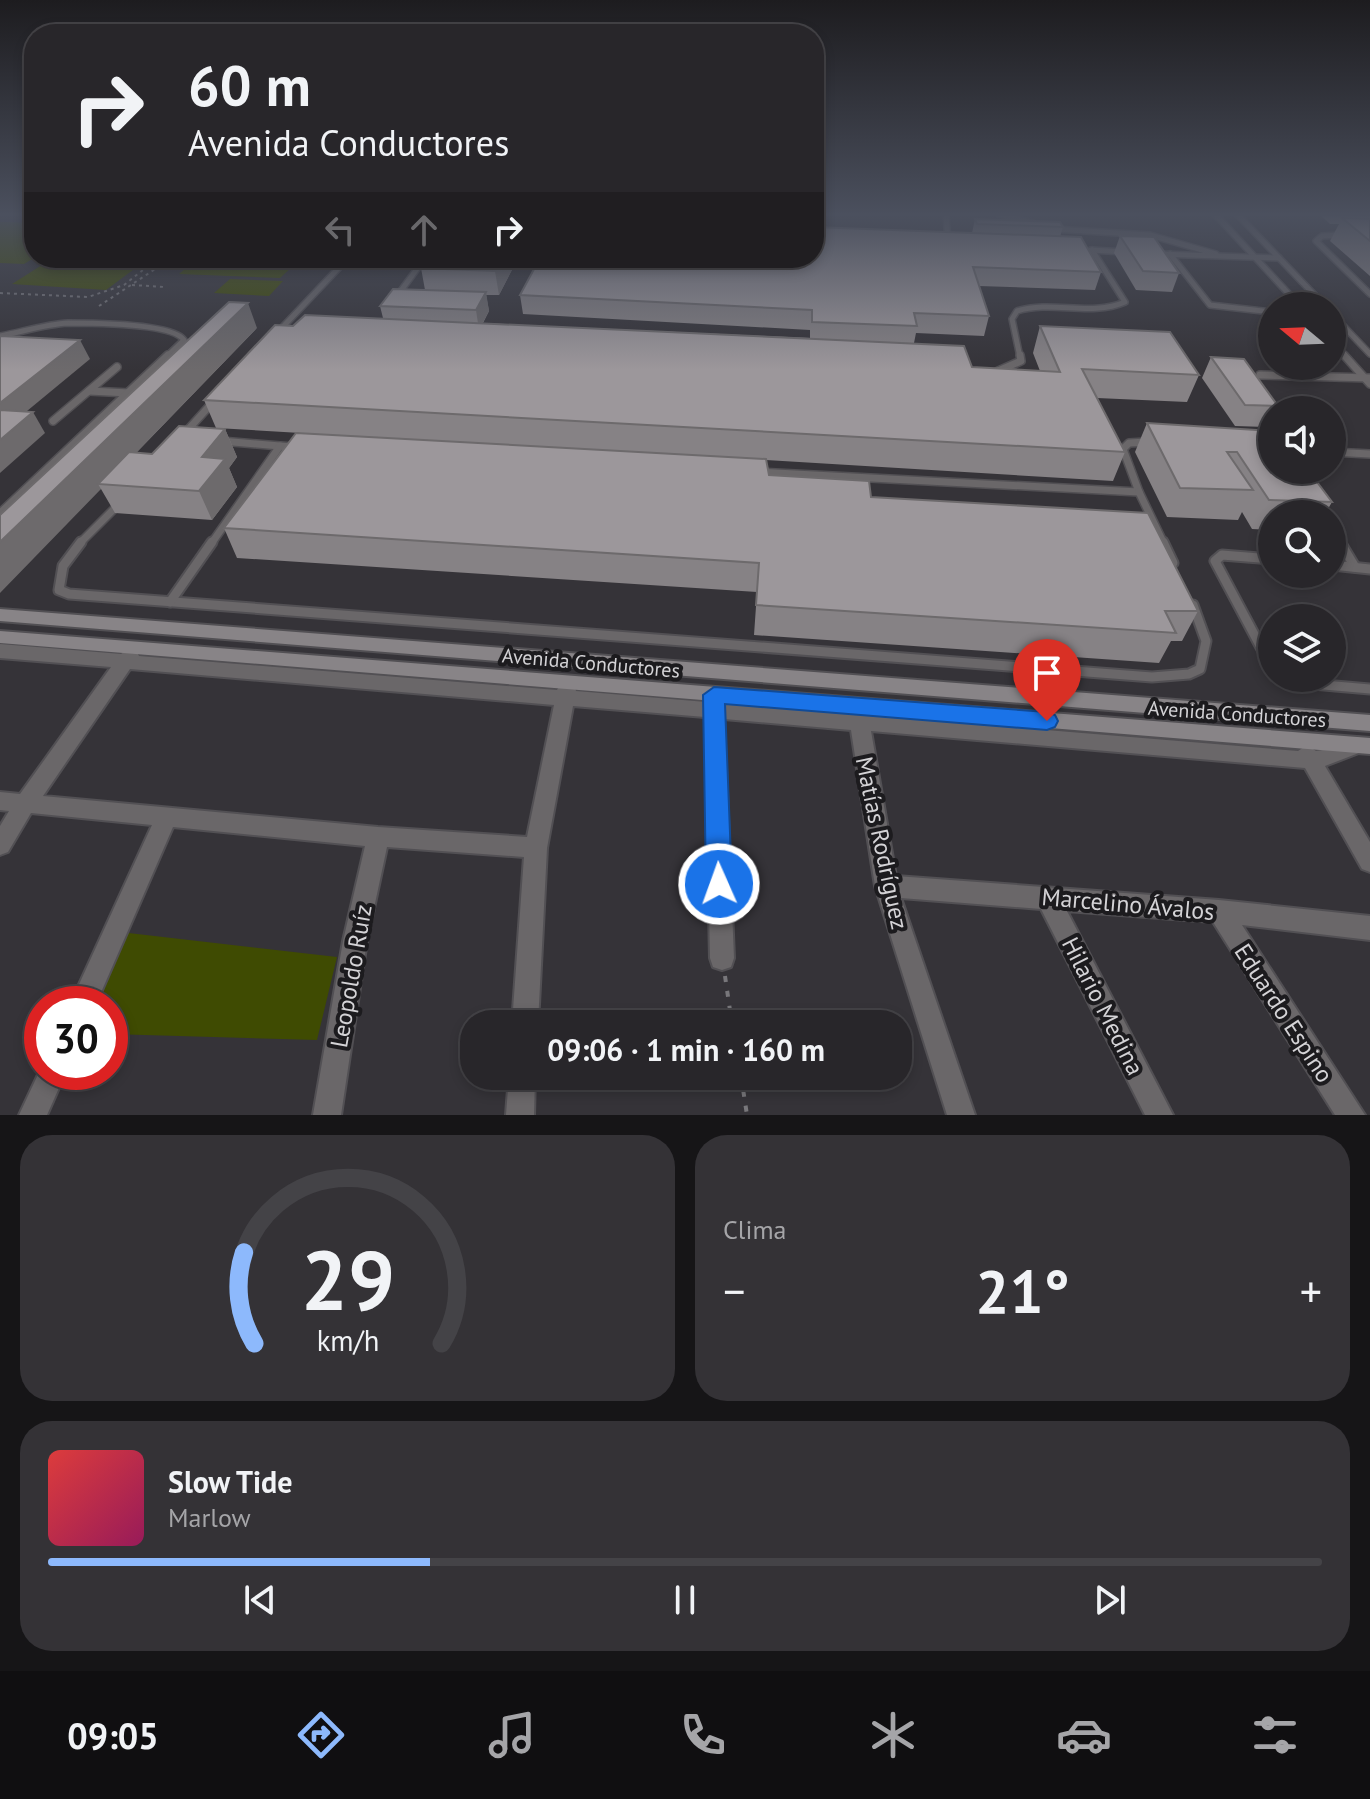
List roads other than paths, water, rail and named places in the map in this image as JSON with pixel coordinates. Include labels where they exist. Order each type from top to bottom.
[{"type":"main road","name":"Avenida Conductores","points":[[0,615],[1370,723]]},
{"type":"main road","points":[[0,637],[130,655]]},
{"type":"street","points":[[0,651],[130,655],[1306,751],[1332,757],[1364,746]]},
{"type":"street","points":[[0,845],[25,804],[130,655]]},
{"type":"street","points":[[526,1010],[536,848],[567,690]]},
{"type":"street","points":[[714,704],[722,958]]},
{"type":"street","name":"Matías Rodríguez","points":[[858,716],[886,886],[961,1115]]},
{"type":"street","points":[[1306,751],[1370,862]]},
{"type":"street","points":[[0,801],[378,837],[536,848]]},
{"type":"street","points":[[91,986],[166,818]]},
{"type":"street","name":"Leopoldo Ruíz","points":[[327,1115],[355,941],[378,837]]},
{"type":"street","name":"Marcelino Ávalos","points":[[886,886],[1219,911],[1370,928]]},
{"type":"street","name":"Hilario Medina","points":[[1048,898],[1159,1115]]},
{"type":"street","name":"Eduardo Espino","points":[[1219,911],[1351,1115]]},
{"type":"street","points":[[33,1115],[45,1090]]},
{"type":"street","points":[[520,1115],[521,1090]]},
{"type":"lane","points":[[996,371],[1013,367],[1021,361],[1012,319],[1017,311],[1031,307],[1110,307],[1125,302],[1102,266]]},
{"type":"lane","points":[[1179,266],[1210,305],[1258,310]]},
{"type":"lane","points":[[1264,266],[1288,292]]},
{"type":"lane","points":[[1288,266],[1312,292]]},
{"type":"lane","points":[[1342,266],[1370,294]]},
{"type":"lane","points":[[267,344],[339,268]]},
{"type":"lane","points":[[391,303],[417,268]]},
{"type":"lane","points":[[1271,273],[1295,273]]},
{"type":"lane","points":[[0,336],[66,323],[160,328],[184,336],[184,343],[0,513]]},
{"type":"lane","points":[[1346,329],[1370,354]]},
{"type":"lane","points":[[278,332],[292,333]]},
{"type":"lane","points":[[1346,357],[1368,380]]},
{"type":"lane","points":[[53,421],[117,367]]},
{"type":"lane","points":[[1346,379],[1368,380]]},
{"type":"lane","points":[[195,438],[181,437],[224,390]]},
{"type":"lane","points":[[89,391],[129,393]]},
{"type":"lane","points":[[209,440],[308,448]]},
{"type":"lane","points":[[1160,442],[1125,445],[1124,455],[1179,576]]},
{"type":"lane","points":[[170,602],[280,446]]},
{"type":"lane","points":[[1346,453],[1370,454]]},
{"type":"lane","points":[[747,471],[1139,492]]},
{"type":"lane","points":[[128,494],[64,563],[58,576],[59,590],[69,594],[1152,677],[1189,674],[1200,669],[1205,658],[1206,641],[1186,590]]},
{"type":"lane","points":[[1346,553],[1355,567]]},
{"type":"lane","points":[[1258,558],[1222,555],[1215,561],[1258,642]]},
{"type":"lane","points":[[1346,566],[1370,569]]},
{"type":"lane","points":[[1346,687],[1370,689]]}]
